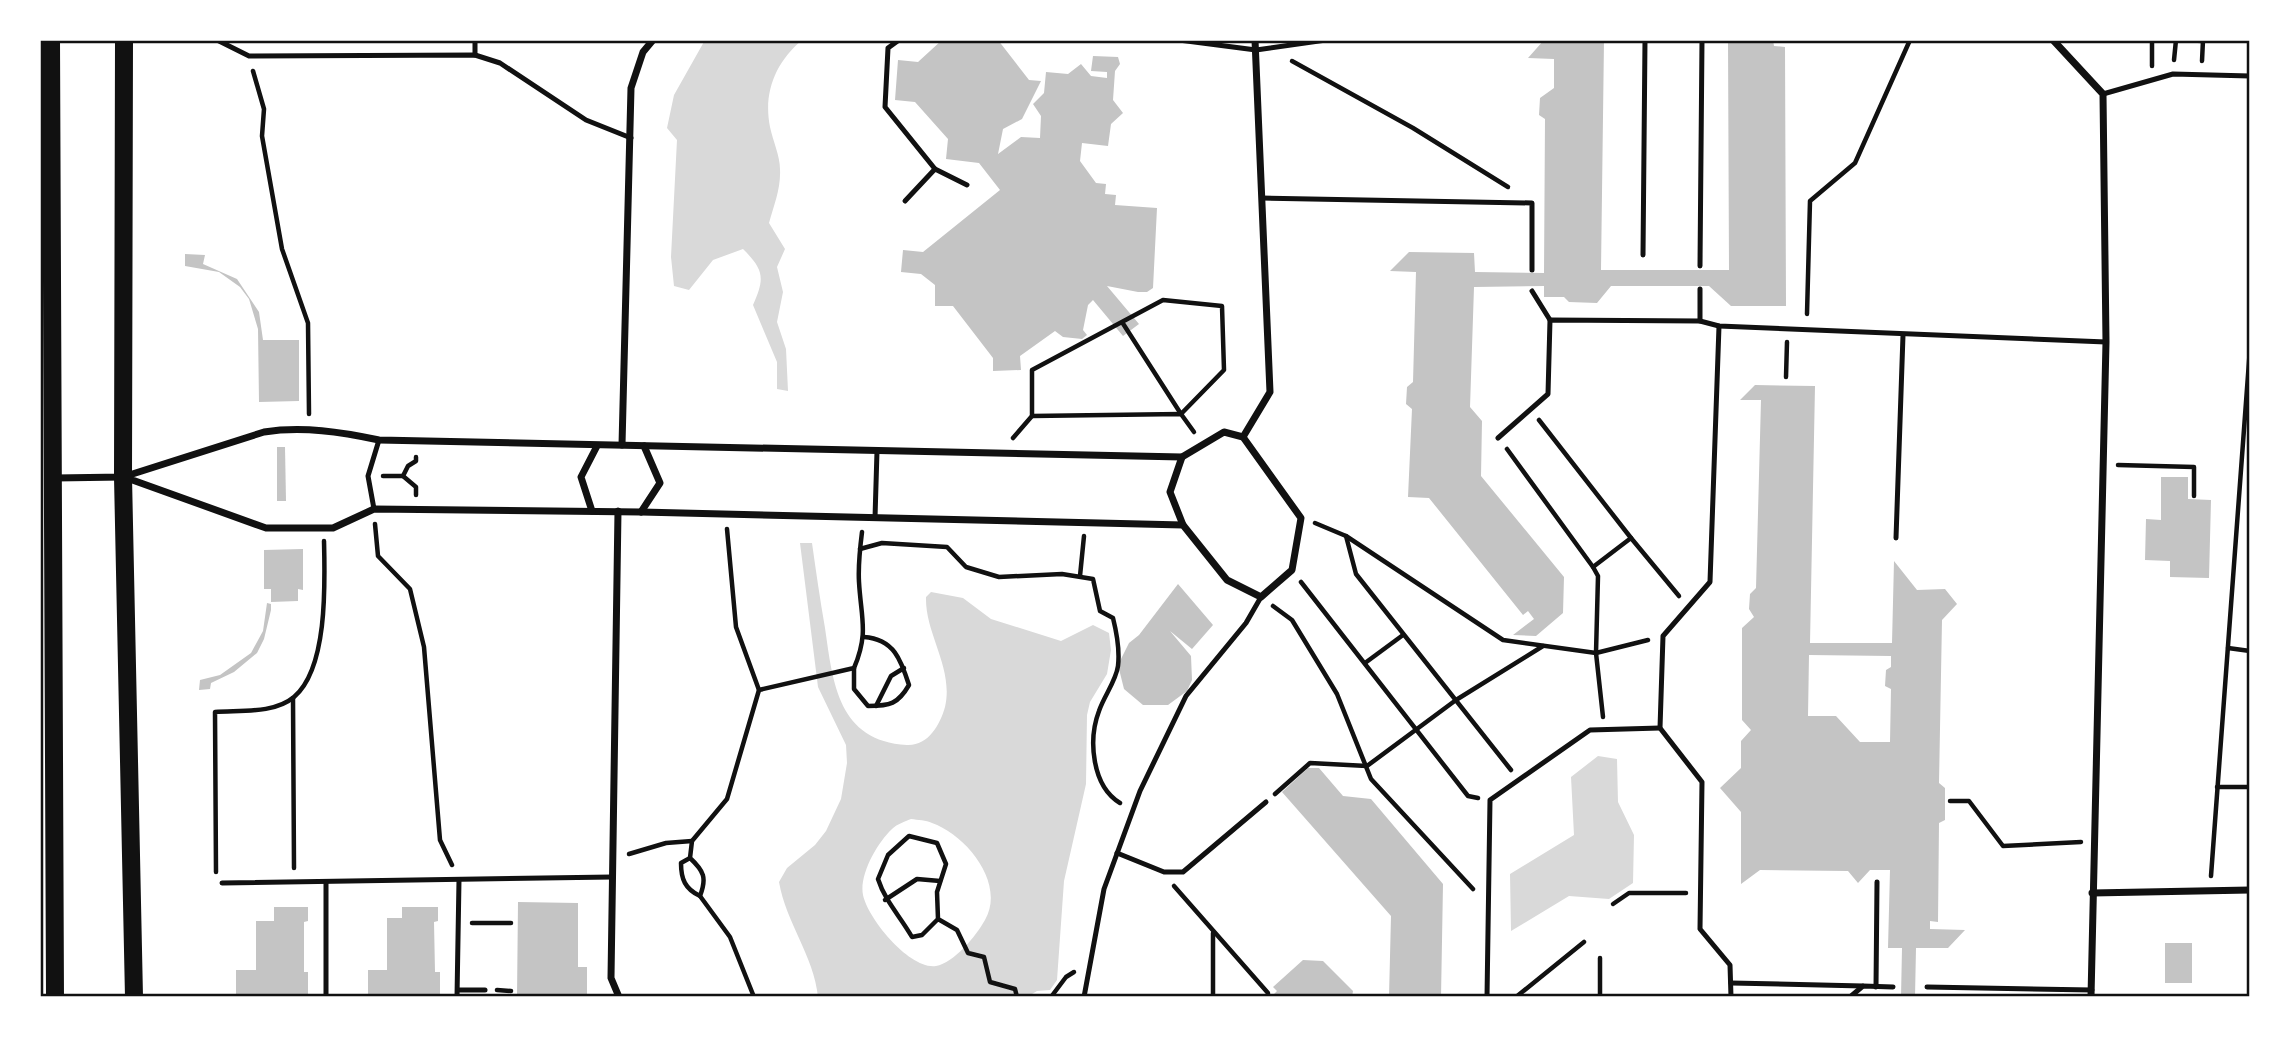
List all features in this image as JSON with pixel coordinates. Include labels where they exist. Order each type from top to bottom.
[{"type":"main road","points":[[51,40],[55,478],[55,997]]},
{"type":"main road","points":[[124,40],[123,477],[134,997]]},
{"type":"street","points":[[622,445],[631,88],[643,52],[653,40]]},
{"type":"street","points":[[1243,437],[1269,392],[1255,40]]},
{"type":"street","points":[[2053,40],[2103,94],[2106,342],[2091,893],[2091,993]]},
{"type":"street","points":[[55,478],[123,477],[264,432],[310,430],[330,430],[379,440],[1182,457],[1224,432],[1243,437],[1301,518],[1292,570],[1261,597],[1227,580],[1183,525],[1170,492],[1182,457]]},
{"type":"street","points":[[592,511],[581,477],[597,446]]},
{"type":"street","points":[[641,512],[660,483],[644,446]]},
{"type":"street","points":[[123,477],[266,528],[333,528],[374,509],[618,511],[1183,525]]},
{"type":"street","points":[[618,511],[611,978],[619,997]]},
{"type":"street","points":[[2091,893],[2250,890]]},
{"type":"lane","points":[[217,40],[249,56],[475,55],[500,62],[586,120],[631,138]]},
{"type":"lane","points":[[475,40],[475,55]]},
{"type":"lane","points":[[899,40],[888,48],[885,107],[935,169],[967,186]]},
{"type":"lane","points":[[1179,40],[1256,50],[1325,40]]},
{"type":"lane","points":[[1643,255],[1645,40]]},
{"type":"lane","points":[[1700,266],[1702,40]]},
{"type":"lane","points":[[2103,94],[2174,74],[2250,76]]},
{"type":"lane","points":[[905,201],[935,169]]},
{"type":"lane","points":[[1262,198],[1532,202],[1532,270]]},
{"type":"lane","points":[[1700,289],[1700,321]]},
{"type":"lane","points":[[1498,438],[1548,394],[1550,320],[1532,291]]},
{"type":"lane","points":[[1550,320],[1700,321],[1719,326],[2106,342]]},
{"type":"lane","points":[[1719,326],[1710,582],[1663,636],[1660,728],[1702,782],[1700,929],[1731,965],[1731,997]]},
{"type":"lane","points":[[1896,538],[1903,335]]},
{"type":"lane","points":[[374,509],[368,476],[379,440]]},
{"type":"lane","points":[[875,518],[877,451]]},
{"type":"lane","points":[[1084,997],[1104,889],[1132,811],[1186,696],[1247,623],[1261,597]]},
{"type":"lane","points":[[1487,997],[1490,800],[1590,730],[1660,728]]},
{"type":"lane","points":[[1117,853],[1164,872],[1183,872],[1266,802]]},
{"type":"lane","points":[[222,883],[612,877]]},
{"type":"lane","points":[[459,880],[458,994],[485,990]]},
{"type":"lane","points":[[1876,987],[1877,882]]},
{"type":"lane","points":[[326,883],[326,997]]},
{"type":"lane","points":[[1731,983],[1893,987]]},
{"type":"lane","points":[[1850,997],[1863,986]]},
{"type":"lane","points":[[1927,988],[2091,993]]},
{"type":"path","points":[[1807,330],[1810,201],[1855,163],[1910,40]]},
{"type":"path","points":[[2152,40],[2153,80]]},
{"type":"path","points":[[2181,40],[2203,41]]},
{"type":"path","points":[[1256,50],[1299,64],[1334,82],[1532,202]]},
{"type":"path","points":[[249,56],[264,108],[262,136],[282,249],[308,323],[310,430]]},
{"type":"path","points":[[1163,300],[1222,306],[1224,370],[1181,414],[1032,416],[1032,370],[1122,322],[1163,300]]},
{"type":"path","points":[[1122,322],[1203,444]]},
{"type":"path","points":[[1786,377],[1788,329]]},
{"type":"path","points":[[2210,891],[2250,348]]},
{"type":"path","points":[[1551,435],[1688,608]]},
{"type":"path","points":[[1498,438],[1598,576],[1596,653],[1604,730]]},
{"type":"path","points":[[2243,438],[2250,438]]},
{"type":"path","points":[[416,461],[408,466],[403,476],[416,487]]},
{"type":"path","points":[[2103,465],[2194,467],[2194,496]]},
{"type":"path","points":[[374,509],[378,556],[410,589],[424,647],[440,840],[459,880]]},
{"type":"path","points":[[690,858],[692,841],[727,799],[759,690],[736,627],[725,514]]},
{"type":"path","points":[[863,517],[859,582],[864,613],[864,637],[854,668],[854,689],[868,706],[889,707],[902,698],[909,685],[901,657],[877,638],[864,637]]},
{"type":"path","points":[[1301,518],[1346,536],[1503,640],[1596,653],[1663,636]]},
{"type":"path","points":[[1080,576],[1084,522]]},
{"type":"path","points":[[222,883],[214,868],[215,712],[270,708],[293,698],[310,677],[325,586],[323,526]]},
{"type":"path","points":[[1346,536],[1356,574],[1519,780]]},
{"type":"path","points":[[1593,567],[1631,538]]},
{"type":"path","points":[[860,550],[882,543],[947,547],[966,567],[999,577],[1062,574],[1093,579],[1100,611],[1113,618],[1119,639],[1118,669],[1097,714],[1096,775],[1111,798],[1132,811]]},
{"type":"path","points":[[1292,570],[1468,796],[1490,800]]},
{"type":"path","points":[[1261,597],[1292,620],[1337,694],[1371,779],[1475,891],[1489,891]]},
{"type":"path","points":[[1365,663],[1404,634]]},
{"type":"path","points":[[1266,802],[1310,763],[1367,766],[1456,700],[1543,646]]},
{"type":"path","points":[[2228,648],[2250,651]]},
{"type":"path","points":[[759,690],[854,668]]},
{"type":"path","points":[[876,706],[891,676],[904,668]]},
{"type":"path","points":[[293,698],[294,883]]},
{"type":"path","points":[[2217,787],[2250,787]]},
{"type":"path","points":[[1950,801],[1969,801],[2003,846],[2093,841]]},
{"type":"path","points":[[909,836],[937,843],[946,864],[937,892],[938,919],[922,935],[912,937],[901,918],[885,900],[878,879],[888,855],[909,836]]},
{"type":"path","points":[[612,861],[666,844],[692,841]]},
{"type":"path","points":[[690,858],[703,870],[706,882],[700,896]]},
{"type":"path","points":[[690,858],[681,863],[681,875],[689,891],[700,896],[730,937],[754,997]]},
{"type":"path","points":[[1172,872],[1172,883],[1268,993]]},
{"type":"path","points":[[885,900],[917,879],[940,881]]},
{"type":"path","points":[[1613,904],[1629,893],[1700,893]]},
{"type":"path","points":[[938,919],[957,930],[968,953],[984,957],[990,982],[1015,989],[1017,997]]},
{"type":"path","points":[[488,922],[511,923]]},
{"type":"path","points":[[1213,932],[1213,997]]},
{"type":"path","points":[[1516,997],[1584,943]]},
{"type":"path","points":[[1600,958],[1600,997]]},
{"type":"path","points":[[1051,997],[1066,977],[1089,965]]},
{"type":"shaded area","points":[[705,40],[802,40],[779,68],[768,102],[770,127],[780,169],[778,190],[769,223],[785,249],[777,267],[783,292],[777,322],[786,349],[788,391],[777,389],[777,362],[753,305],[761,281],[759,269],[743,249],[713,260],[689,290],[674,286],[671,257],[677,140],[667,128],[674,95]]},
{"type":"shaded area","points":[[800,543],[812,543],[831,669],[843,706],[853,721],[866,733],[884,741],[907,745],[921,742],[932,733],[945,707],[946,679],[927,611],[926,597],[931,592],[963,598],[991,619],[1061,641],[1093,625],[1109,633],[1111,650],[1107,674],[1090,702],[1087,715],[1086,784],[1064,881],[1057,980],[1050,990],[1037,991],[1027,997],[818,997],[811,968],[787,912],[779,882],[787,868],[815,845],[826,831],[841,799],[847,763],[846,745],[818,687]],"holes":[[[911,819],[932,823],[958,838],[979,862],[990,891],[990,906],[976,934],[950,960],[936,966],[914,960],[903,952],[881,929],[863,895],[866,869],[881,842],[894,827]]]},
{"type":"shaded area","points":[[1598,756],[1617,759],[1618,802],[1634,835],[1633,883],[1609,899],[1569,896],[1511,931],[1510,874],[1574,835],[1571,777]]},
{"type":"building","points":[[942,40],[998,40],[1029,80],[1041,81],[1022,119],[1003,129],[998,154],[1021,137],[1040,138],[1041,116],[1033,104],[1044,93],[1046,72],[1068,74],[1081,64],[1091,76],[1107,78],[1107,72],[1091,71],[1093,56],[1118,57],[1120,64],[1115,71],[1113,100],[1123,113],[1111,124],[1108,146],[1082,143],[1080,161],[1096,183],[1106,184],[1105,194],[1116,195],[1115,205],[1157,208],[1153,288],[1147,292],[1138,292],[1107,286],[1139,324],[1123,336],[1093,300],[1088,305],[1083,330],[1087,335],[1082,339],[1063,337],[1055,331],[1020,356],[1021,370],[993,371],[993,358],[953,306],[935,306],[935,285],[921,274],[901,272],[903,250],[923,252],[1000,190],[979,163],[946,159],[948,139],[915,102],[895,100],[898,60],[918,62]]},
{"type":"building","points":[[1544,40],[1604,40],[1601,270],[1729,270],[1728,40],[1773,40],[1774,46],[1785,47],[1786,306],[1731,306],[1709,286],[1611,286],[1597,303],[1569,302],[1564,297],[1544,297],[1544,286],[1474,287],[1470,407],[1482,421],[1481,476],[1564,577],[1563,613],[1536,636],[1513,635],[1534,619],[1528,611],[1523,615],[1429,498],[1408,497],[1412,409],[1406,404],[1407,387],[1413,382],[1416,272],[1390,271],[1409,252],[1474,253],[1475,272],[1544,273],[1545,119],[1539,115],[1540,98],[1554,88],[1554,59],[1528,58]]},
{"type":"building","points":[[185,254],[205,255],[203,264],[237,279],[259,312],[263,340],[299,340],[299,401],[259,402],[258,329],[249,299],[240,287],[219,272],[185,266]]},
{"type":"building","points":[[1755,385],[1815,386],[1810,643],[1892,643],[1894,561],[1917,590],[1945,589],[1957,604],[1942,620],[1939,783],[1945,788],[1945,820],[1939,823],[1938,922],[1930,921],[1930,929],[1965,930],[1948,948],[1916,948],[1915,997],[1901,997],[1902,948],[1888,948],[1890,870],[1870,870],[1858,883],[1848,871],[1760,870],[1741,884],[1741,812],[1720,788],[1741,768],[1741,741],[1751,730],[1742,720],[1742,628],[1754,617],[1749,609],[1750,594],[1756,588],[1761,400],[1740,400]],"holes":[[[1809,655],[1891,656],[1891,667],[1886,670],[1885,686],[1891,689],[1890,742],[1860,742],[1836,716],[1808,716]]]},
{"type":"building","points":[[277,447],[285,447],[286,501],[277,501]]},
{"type":"building","points":[[2161,477],[2188,477],[2188,499],[2211,500],[2209,578],[2170,577],[2170,561],[2145,560],[2146,519],[2161,520]]},
{"type":"building","points":[[303,549],[303,590],[298,589],[298,601],[271,602],[271,589],[264,589],[264,550]]},
{"type":"building","points":[[1178,584],[1213,625],[1192,649],[1170,631],[1191,656],[1192,680],[1187,691],[1168,705],[1143,705],[1124,689],[1118,665],[1129,643],[1139,635]]},
{"type":"building","points":[[267,603],[271,604],[271,610],[264,639],[257,653],[234,672],[211,683],[210,689],[199,690],[200,680],[220,675],[251,653],[263,631]]},
{"type":"building","points":[[1308,768],[1319,768],[1343,796],[1371,799],[1443,884],[1441,997],[1389,997],[1391,916],[1282,792]]},
{"type":"building","points":[[518,902],[578,903],[578,967],[587,967],[587,997],[517,997]]},
{"type":"building","points":[[274,907],[308,907],[308,921],[304,922],[304,972],[308,972],[308,997],[236,997],[236,970],[256,970],[256,921],[274,921]]},
{"type":"building","points":[[402,907],[438,907],[438,921],[434,922],[435,972],[440,972],[440,997],[368,997],[368,970],[387,970],[387,918],[402,918]]},
{"type":"building","points":[[2165,943],[2192,943],[2192,983],[2165,983]]},
{"type":"building","points":[[1303,960],[1323,961],[1353,991],[1352,997],[1271,997],[1277,991],[1273,987]]}]
